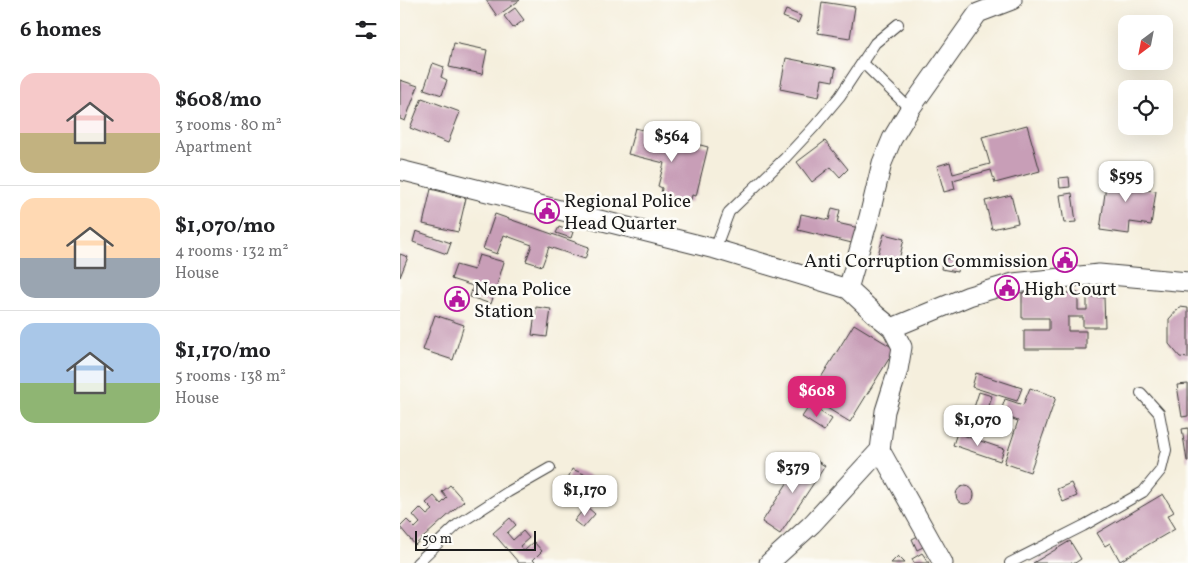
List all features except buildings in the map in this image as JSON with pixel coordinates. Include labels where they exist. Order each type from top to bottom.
[{"type":"street","points":[[848,289],[869,217],[882,162],[892,139],[910,109],[978,13],[1012,0]]},
{"type":"street","points":[[400,170],[715,249],[848,289],[876,316],[892,328],[902,347],[898,370],[885,411],[880,450],[812,524],[769,563]]},
{"type":"street","points":[[892,328],[969,296],[1013,283],[1098,274],[1188,282]]},
{"type":"street","points":[[880,450],[943,563]]},
{"type":"lane","points":[[715,249],[729,212],[786,158],[814,127],[840,96],[875,43],[898,24]]},
{"type":"lane","points":[[862,62],[910,109]]},
{"type":"lane","points":[[1010,563],[1143,492],[1161,470],[1166,450],[1159,413],[1141,393]]},
{"type":"lane","points":[[416,563],[457,525],[550,468]]},
{"type":"place","name":"Regional Police Head Quarter","points":[[547,211]]},
{"type":"place","name":"Anti Corruption Commission","points":[[1065,260]]},
{"type":"place","name":"High Court","points":[[1007,288]]},
{"type":"place","name":"Nena Police Station","points":[[457,299]]}]
